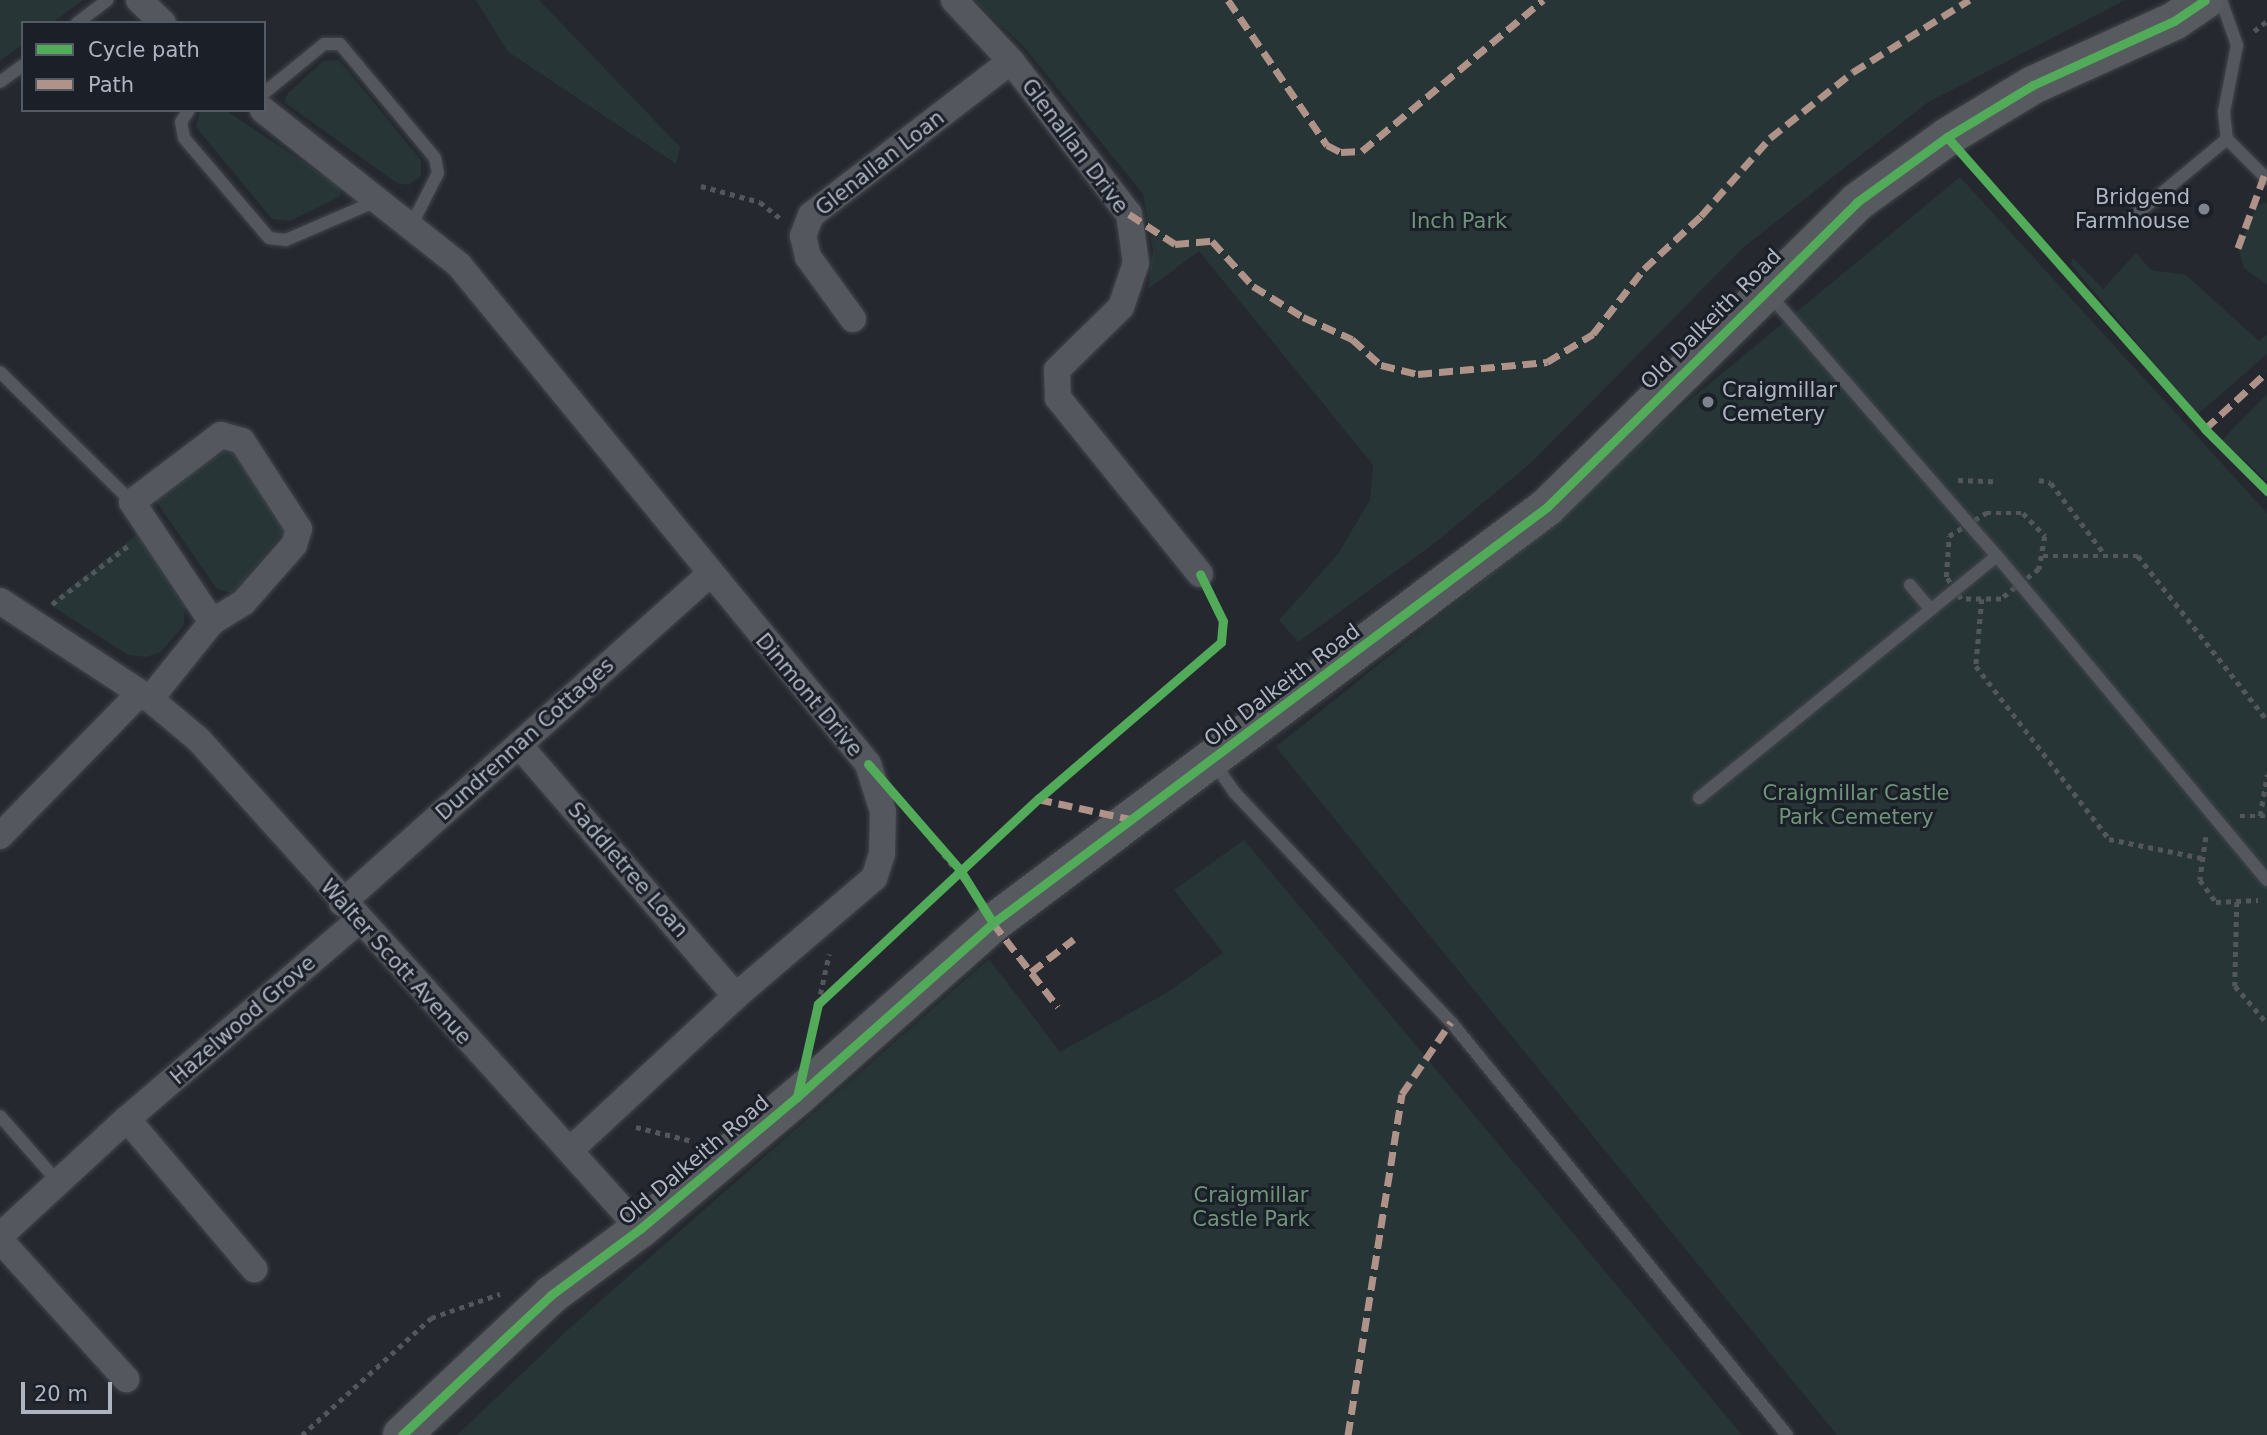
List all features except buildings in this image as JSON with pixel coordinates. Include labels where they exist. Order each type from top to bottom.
[{"type":"main road","name":"Old Dalkeith Road","points":[[402,1435],[551,1295],[640,1229],[993,923],[1547,507],[1765,289],[1857,202],[1947,137],[2033,85],[2130,42],[2205,0]]},
{"type":"street","points":[[139,0],[161,21]]},
{"type":"street","name":"Glenallan Drive","points":[[954,0],[1011,61],[1129,214],[1136,263],[1121,307],[1057,370],[1058,398],[1200,574]]},
{"type":"street","name":"Glenallan Loan","points":[[855,318],[808,257],[803,236],[811,215],[1011,61]]},
{"type":"street","name":"Dinmont Drive","points":[[266,112],[412,224],[458,265],[709,576],[868,764],[883,812],[882,854],[874,878],[736,996],[601,1118],[570,1150]]},
{"type":"street","points":[[0,836],[145,696],[212,622],[243,603],[294,545],[299,529],[242,441],[221,435],[132,502],[212,622]]},
{"type":"street","name":"Dundrennan Cottages","points":[[350,912],[519,745],[709,576]]},
{"type":"street","name":"Walter Scott Avenue","points":[[0,601],[145,696],[199,740],[350,912],[640,1229]]},
{"type":"street","name":"Saddletree Loan","points":[[519,745],[736,996]]},
{"type":"street","name":"Hazelwood Grove","points":[[126,1379],[0,1238],[350,912]]},
{"type":"street","points":[[127,1119],[254,1269]]},
{"type":"lane","points":[[80,21],[107,0]]},
{"type":"lane","points":[[2221,0],[2237,45],[2224,112],[2227,139],[2267,179]]},
{"type":"lane","points":[[266,91],[324,44],[340,44],[435,158],[438,173],[412,224]]},
{"type":"lane","points":[[0,82],[21,66]]},
{"type":"lane","points":[[188,112],[181,122],[184,138],[269,237],[286,240],[379,200]]},
{"type":"lane","points":[[2127,222],[2227,139]]},
{"type":"lane","points":[[1765,289],[1997,556],[2267,880]]},
{"type":"lane","points":[[0,372],[132,502]]},
{"type":"lane","points":[[1699,798],[1997,556]]},
{"type":"lane","points":[[1910,585],[1930,610]]},
{"type":"lane","points":[[1211,760],[1235,793],[1451,1022],[1787,1435]]},
{"type":"lane","points":[[0,1116],[58,1182]]},
{"type":"path","points":[[701,186],[760,202],[803,236]]},
{"type":"path","points":[[2039,480],[2051,483],[2107,557]]},
{"type":"path","points":[[29,621],[150,528]]},
{"type":"path","points":[[2043,556],[2138,556],[2267,720]]},
{"type":"path","points":[[1982,599],[1976,667],[2109,839],[2202,858]]},
{"type":"path","points":[[2260,816],[2267,775]]},
{"type":"path","points":[[910,812],[960,870],[993,923]]},
{"type":"path","points":[[2222,827],[2204,839],[2200,880],[2216,902],[2255,902],[2267,893]]},
{"type":"path","points":[[951,878],[970,861]]},
{"type":"path","points":[[2236,902],[2235,986],[2267,1023]]},
{"type":"path","points":[[815,1017],[818,1004],[837,986]]},
{"type":"path","points":[[601,1118],[730,1150]]},
{"type":"path","points":[[302,1435],[430,1318],[502,1293]]},
{"type":"green space","points":[[0,0],[83,0],[55,21],[21,21],[21,45],[0,61]]},
{"type":"green space","points":[[476,0],[539,0],[680,147],[676,164],[508,52]]},
{"type":"green space","name":"Inch Park","points":[[974,0],[2125,0],[1927,103],[1745,246],[1532,462],[1436,542],[1298,642],[1279,620],[1338,554],[1370,500],[1373,465],[1199,251],[1148,289],[1153,250],[1143,194],[1024,47]]},
{"type":"green space","points":[[339,60],[421,160],[421,176],[409,185],[397,183],[284,102],[288,93],[323,61]]},
{"type":"green space","points":[[200,112],[228,112],[338,185],[341,196],[290,221],[272,219],[196,127]]},
{"type":"green space","name":"Craigmillar Castle Park Cemetery","points":[[1960,177],[2267,513],[2267,1435],[1837,1435],[1276,747],[1556,522],[1628,451]]},
{"type":"green space","points":[[2264,202],[2267,204],[2267,285],[2244,268],[2238,248],[2256,207]]},
{"type":"green space","points":[[2136,253],[2151,270],[2186,275],[2259,341],[2267,334],[2267,354],[2197,415],[2071,264],[2073,258],[2103,289]]},
{"type":"green space","points":[[2267,394],[2267,481],[2222,440]]},
{"type":"green space","points":[[223,452],[239,453],[287,529],[233,593],[217,589],[153,497]]},
{"type":"green space","points":[[141,531],[185,606],[184,625],[161,652],[146,657],[128,655],[49,604]]},
{"type":"green space","name":"Craigmillar Castle Park","points":[[1244,840],[1742,1435],[457,1435],[572,1326],[989,959],[1060,1052],[1168,992],[1223,953],[1174,890]]},
{"type":"marked path","points":[[1228,0],[1327,145],[1341,152],[1362,151],[1543,0]]},
{"type":"marked path","points":[[1129,214],[1175,244],[1212,241],[1253,286],[1303,317],[1352,339],[1381,365],[1418,374],[1547,362],[1593,334],[1644,269],[1701,216],[1770,138],[1853,72],[1969,0]]},
{"type":"marked path","points":[[2238,248],[2264,176]]},
{"type":"marked path","points":[[2205,429],[2267,372]]},
{"type":"marked path","points":[[1038,799],[1130,819]]},
{"type":"marked path","points":[[993,923],[1058,1007]]},
{"type":"marked path","points":[[1031,972],[1074,939]]},
{"type":"marked path","points":[[1348,1435],[1402,1094],[1451,1022]]},
{"type":"cycle path","points":[[402,1435],[551,1295],[640,1229],[797,1097],[993,923],[1547,507],[1857,202],[1947,137],[2033,85],[2174,21],[2205,0]]},
{"type":"cycle path","points":[[1947,137],[2205,429],[2267,491]]},
{"type":"cycle path","points":[[797,1097],[818,1004],[1038,799],[1221,642],[1223,621],[1200,574]]},
{"type":"cycle path","points":[[868,764],[960,870],[993,923]]},
{"type":"place","name":"Bridgend Farmhouse","points":[[2204,209]]},
{"type":"place","name":"Craigmillar Cemetery","points":[[1708,402]]}]
